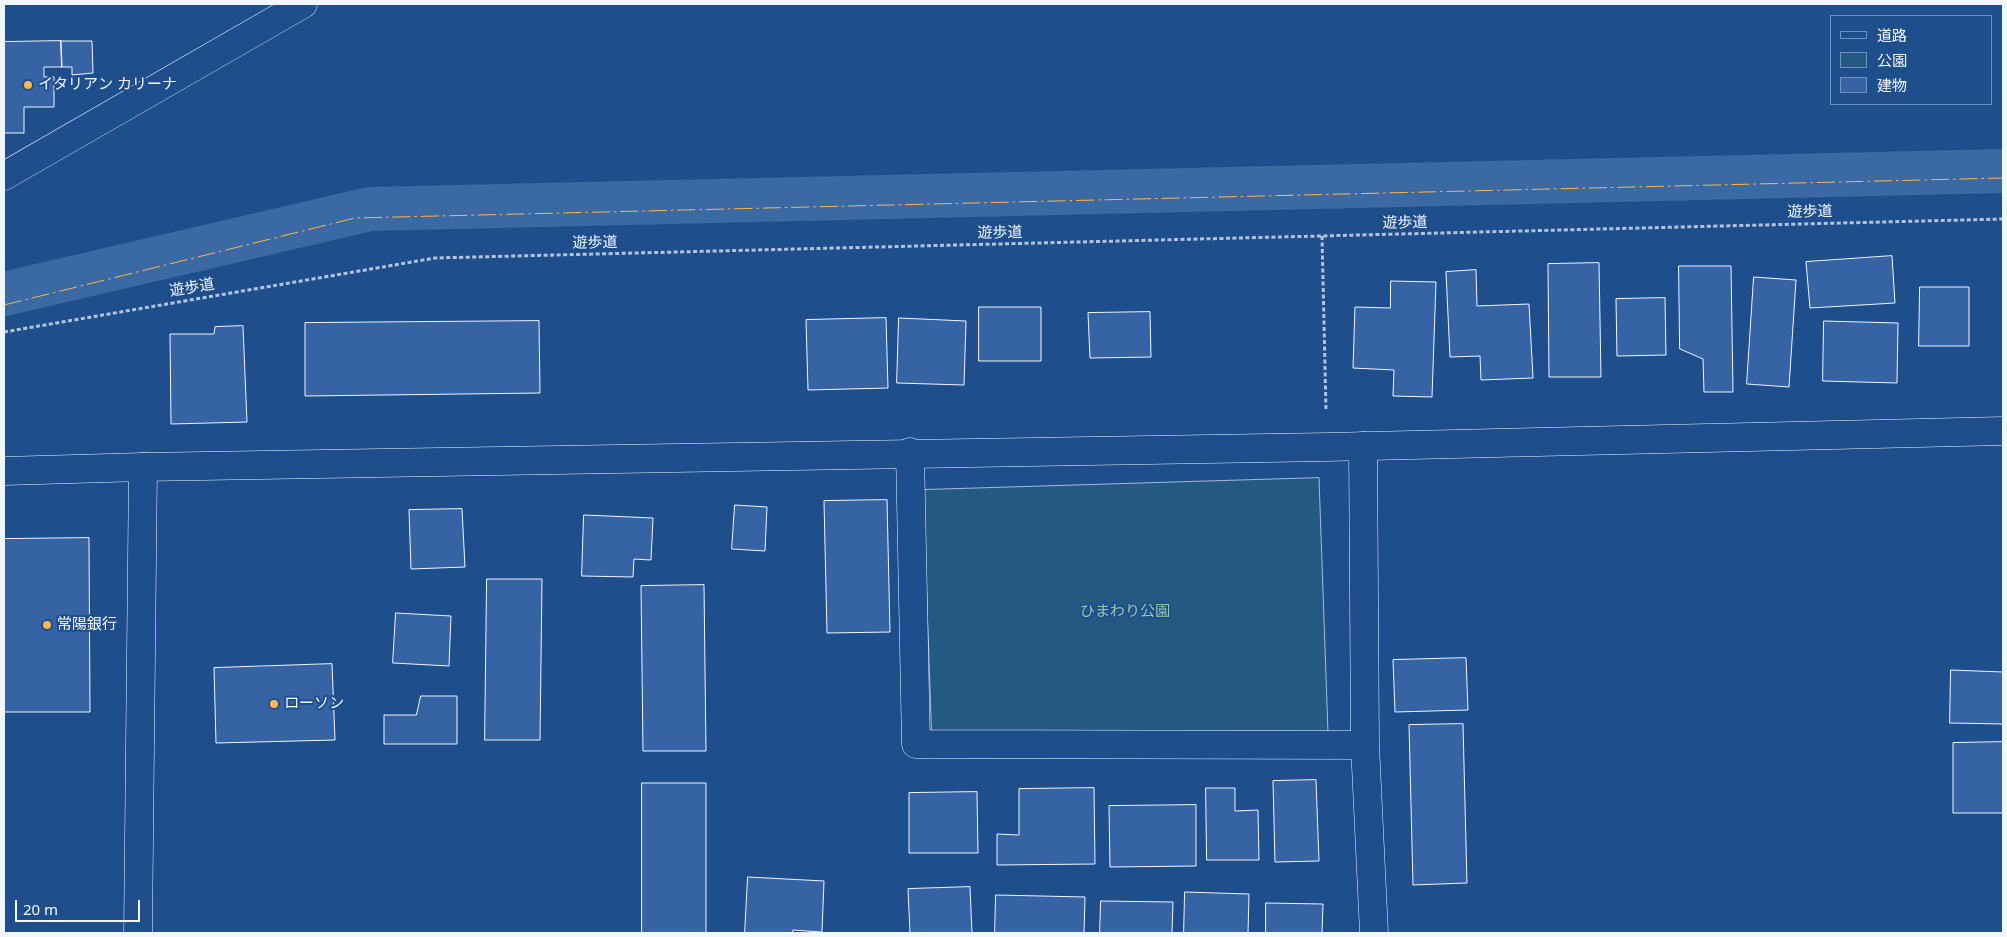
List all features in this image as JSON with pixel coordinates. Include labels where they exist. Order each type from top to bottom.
[{"type":"street","points":[[4,176],[303,4]]},
{"type":"street","points":[[4,471],[910,452],[1363,446],[2003,431]]},
{"type":"street","points":[[1363,446],[1365,745],[1374,933]]},
{"type":"street","points":[[910,452],[916,744],[1365,745]]},
{"type":"street","points":[[138,933],[143,467]]},
{"type":"path","name":"遊歩道","points":[[4,332],[435,258],[2003,219]]},
{"type":"path","points":[[1322,236],[1326,446]]},
{"type":"green space","name":"ひまわり公園","points":[[1319,478],[1328,733],[932,745],[923,490]]},
{"type":"building","points":[[61,41],[62,67],[44,67],[44,77],[54,77],[54,107],[24,107],[24,133],[4,133],[4,42]]},
{"type":"building","points":[[61,41],[92,41],[93,73],[72,75],[72,67],[62,67]]},
{"type":"building","points":[[1892,256],[1895,303],[1810,308],[1806,262]]},
{"type":"building","points":[[1599,263],[1601,377],[1549,377],[1548,264]]},
{"type":"building","points":[[1679,266],[1731,266],[1733,392],[1704,392],[1703,359],[1680,349]]},
{"type":"building","points":[[1476,270],[1477,306],[1529,304],[1533,378],[1481,380],[1480,356],[1450,357],[1446,272]]},
{"type":"building","points":[[1754,277],[1796,280],[1789,387],[1747,384]]},
{"type":"building","points":[[1391,281],[1436,282],[1432,397],[1393,396],[1394,370],[1353,368],[1355,307],[1390,308]]},
{"type":"building","points":[[1920,287],[1969,287],[1969,346],[1919,346]]},
{"type":"building","points":[[1665,298],[1666,355],[1617,356],[1616,299]]},
{"type":"building","points":[[979,307],[1041,307],[1041,361],[979,361]]},
{"type":"building","points":[[1150,312],[1151,357],[1090,358],[1088,313]]},
{"type":"building","points":[[886,318],[888,388],[808,390],[806,320]]},
{"type":"building","points":[[899,318],[966,321],[964,385],[897,383]]},
{"type":"building","points":[[539,321],[540,393],[305,396],[305,323]]},
{"type":"building","points":[[1824,321],[1898,323],[1897,383],[1823,381]]},
{"type":"building","points":[[243,326],[247,422],[171,424],[170,334],[214,334],[215,327]]},
{"type":"building","points":[[887,500],[890,632],[827,633],[824,501]]},
{"type":"building","points":[[735,505],[767,507],[765,551],[732,549]]},
{"type":"building","points":[[462,509],[465,567],[411,569],[409,510]]},
{"type":"building","points":[[584,515],[653,518],[651,560],[634,559],[633,577],[582,576]]},
{"type":"building","name":"常陽銀行","points":[[89,538],[90,712],[4,712],[4,539]]},
{"type":"building","points":[[487,579],[542,579],[540,740],[485,740]]},
{"type":"building","points":[[704,585],[706,751],[643,751],[641,586]]},
{"type":"building","points":[[396,613],[451,616],[449,666],[393,663]]},
{"type":"building","points":[[1466,658],[1468,710],[1395,712],[1393,660]]},
{"type":"building","name":"ローソン","points":[[332,664],[335,740],[216,743],[214,668]]},
{"type":"building","points":[[1951,670],[2003,672],[2003,724],[1950,723]]},
{"type":"building","points":[[421,696],[457,696],[457,744],[384,744],[384,715],[416,715]]},
{"type":"building","points":[[1463,724],[1467,883],[1413,885],[1409,725]]},
{"type":"building","points":[[2003,742],[2003,813],[1953,813],[1953,743]]},
{"type":"building","points":[[1316,780],[1319,861],[1275,862],[1273,781]]},
{"type":"building","points":[[642,783],[706,783],[706,933],[642,933]]},
{"type":"building","points":[[1094,788],[1095,864],[997,865],[997,834],[1019,835],[1019,789]]},
{"type":"building","points":[[1206,788],[1235,788],[1235,811],[1258,810],[1259,860],[1207,860]]},
{"type":"building","points":[[977,792],[978,853],[909,853],[909,793]]},
{"type":"building","points":[[1196,805],[1196,866],[1110,867],[1109,806]]},
{"type":"building","points":[[748,877],[824,881],[822,932],[793,930],[792,933],[745,933]]},
{"type":"building","points":[[970,887],[972,933],[910,933],[908,889]]},
{"type":"building","points":[[1185,892],[1249,894],[1248,933],[1184,933]]},
{"type":"building","points":[[996,895],[1085,897],[1084,933],[995,933]]},
{"type":"building","points":[[1101,901],[1173,902],[1172,933],[1100,933]]},
{"type":"building","points":[[1266,903],[1323,904],[1322,933],[1266,933]]},
{"type":"waterway","points":[[4,294],[370,209],[2003,171]]},
{"type":"power","points":[[4,305],[355,218],[2003,178]]},
{"type":"place","name":"イタリアン カリーナ","points":[[28,85]]},
{"type":"place","name":"常陽銀行","points":[[47,625]]},
{"type":"place","name":"ローソン","points":[[274,704]]}]
